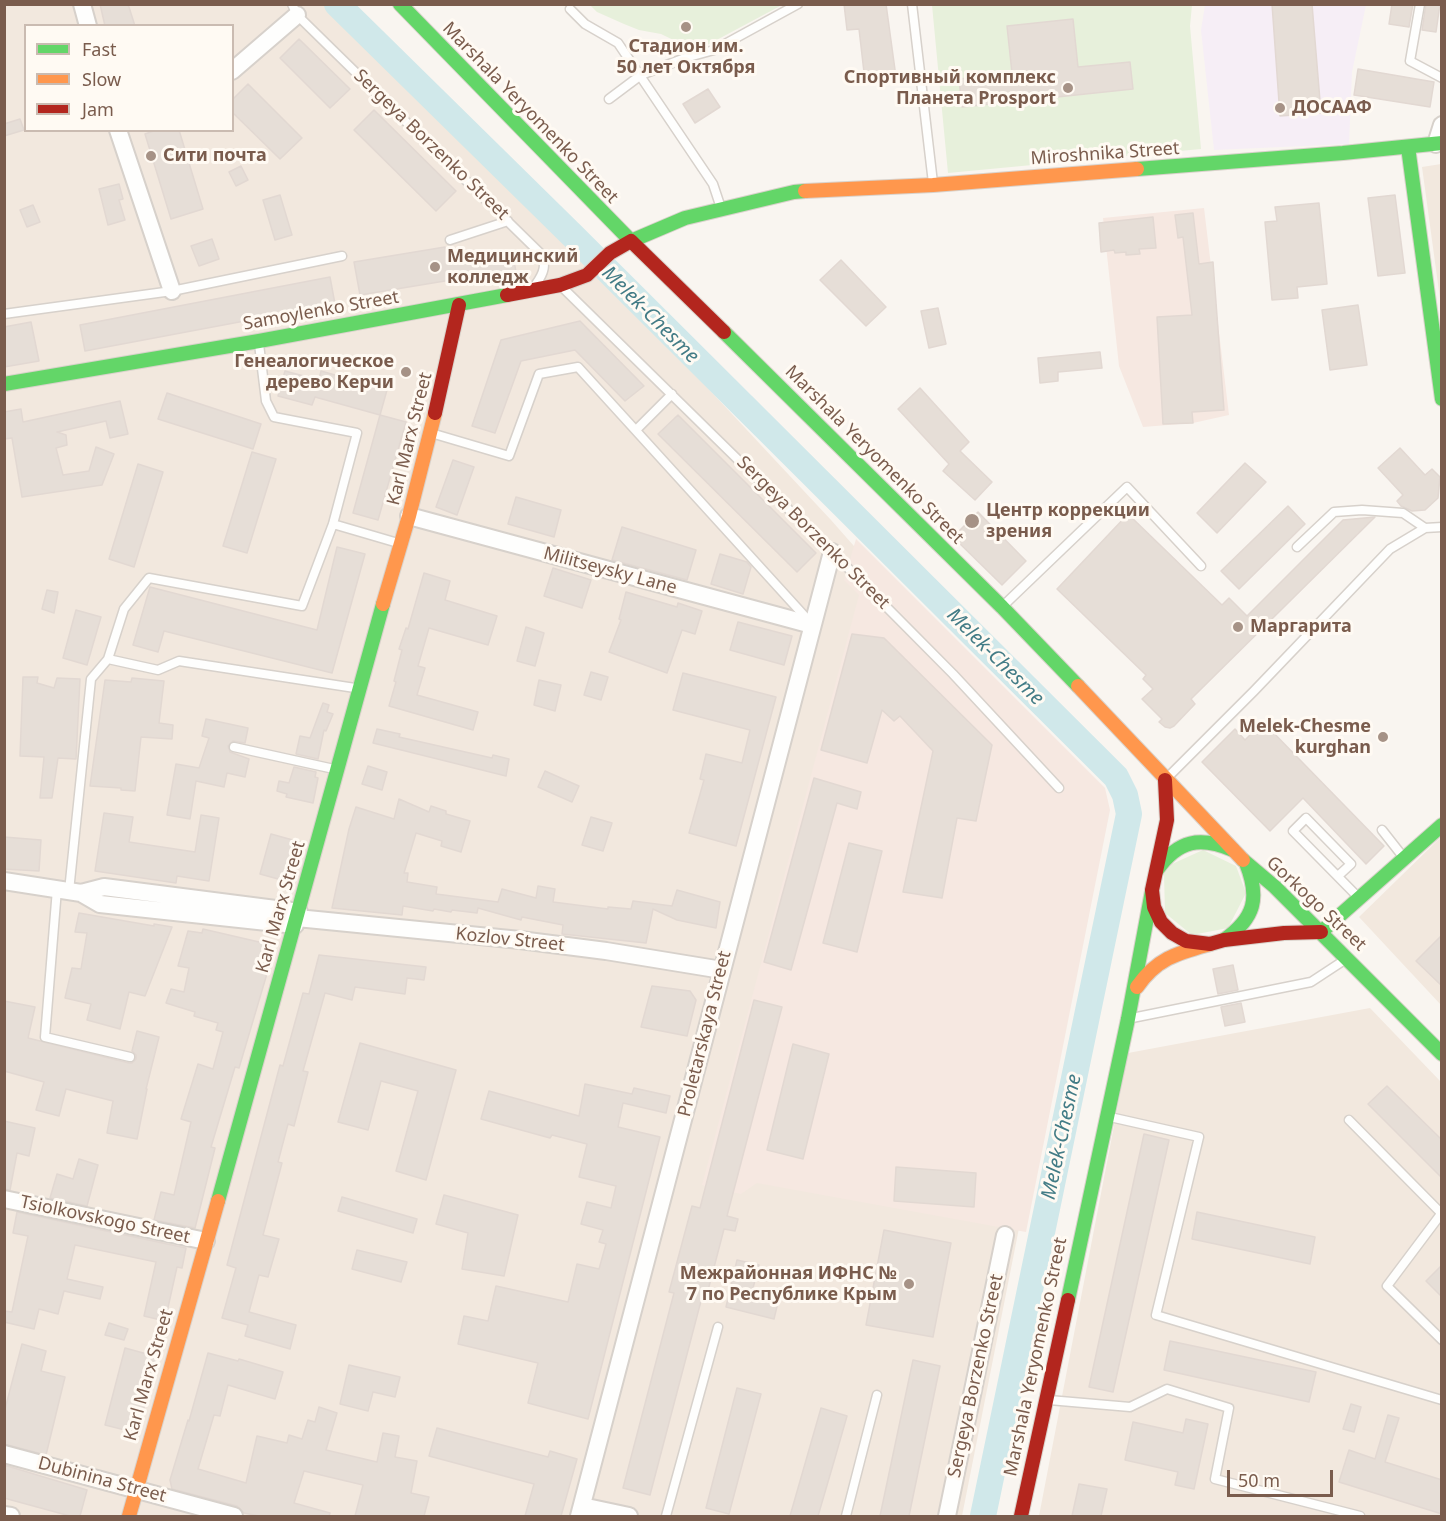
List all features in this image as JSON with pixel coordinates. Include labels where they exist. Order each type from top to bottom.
[{"type":"main road","name":"Marshala Yeryomenko Street","points":[[400,4],[631,241],[1002,607],[1165,780],[1167,820],[1133,995],[1020,1516]]},
{"type":"main road","name":"Miroshnika Street","points":[[631,241],[685,218],[794,192],[933,185],[1439,143]]},
{"type":"main road","points":[[1408,147],[1442,399]]},
{"type":"main road","name":"Samoylenko Street","points":[[4,384],[259,341],[560,285],[587,275],[610,253],[631,241]]},
{"type":"main road","name":"Karl Marx Street","points":[[129,1516],[297,918],[358,689],[409,516],[431,433],[459,305]]},
{"type":"main road","name":"Gorkogo Street","points":[[1165,780],[1246,863],[1275,887],[1348,958],[1442,1054]]},
{"type":"main road","points":[[1321,933],[1442,825]]},
{"type":"main road","points":[[1157,870],[1168,855],[1193,842],[1220,844],[1236,852]]},
{"type":"main road","points":[[1224,940],[1237,932],[1247,921],[1253,907],[1255,892],[1253,877],[1246,863]]},
{"type":"main road","points":[[1152,890],[1154,907],[1161,922],[1172,933],[1186,941],[1210,944]]},
{"type":"main road","name":"Marshala Yeryomenko Street","points":[[1133,995],[1144,976],[1154,965],[1166,958],[1224,940],[1284,933],[1321,933]]},
{"type":"street","points":[[82,4],[87,24]]},
{"type":"street","points":[[234,69],[295,10]]},
{"type":"street","points":[[1439,143],[1442,125]]},
{"type":"street","points":[[118,132],[172,291]]},
{"type":"street","name":"Militseysky Lane","points":[[409,516],[812,625]]},
{"type":"street","name":"Proletarskaya Street","points":[[581,1511],[832,552]]},
{"type":"street","name":"Kozlov Street","points":[[4,881],[69,891],[100,904],[297,918],[520,940],[722,970]]},
{"type":"street","name":"Tsiolkovskogo Street","points":[[4,1199],[206,1241]]},
{"type":"street","name":"Sergeya Borzenko Street","points":[[946,1516],[1005,1236]]},
{"type":"street","name":"Dubinina Street","points":[[4,1454],[234,1516]]},
{"type":"street","points":[[581,1511],[629,1516]]},
{"type":"street","points":[[4,1515],[11,1516]]},
{"type":"lane","points":[[609,99],[641,75],[685,58],[714,50],[798,4]]},
{"type":"lane","points":[[912,4],[933,185]]},
{"type":"lane","points":[[1420,4],[1410,61],[1442,78]]},
{"type":"lane","points":[[570,9],[585,24],[618,44],[713,184],[722,209]]},
{"type":"lane","name":"Sergeya Borzenko Street","points":[[295,10],[540,253],[545,261],[543,273],[529,291]]},
{"type":"lane","points":[[450,240],[508,221]]},
{"type":"lane","points":[[4,314],[172,291],[342,256]]},
{"type":"lane","name":"Sergeya Borzenko Street","points":[[560,285],[832,552],[953,674],[1059,788]]},
{"type":"lane","points":[[130,1057],[45,1037],[69,891],[91,679],[108,659],[124,609],[149,578],[302,606],[333,524],[357,433],[274,417],[266,402],[259,341]]},
{"type":"lane","points":[[431,433],[509,456],[539,374],[578,367],[812,625]]},
{"type":"lane","points":[[636,430],[672,394]]},
{"type":"lane","points":[[1002,607],[1127,487],[1201,566]]},
{"type":"lane","points":[[1297,547],[1334,512],[1362,510],[1403,513],[1425,528]]},
{"type":"lane","points":[[333,524],[400,543]]},
{"type":"lane","points":[[1165,780],[1390,549],[1425,528],[1442,527]]},
{"type":"lane","points":[[108,659],[158,670],[179,662],[358,689]]},
{"type":"lane","points":[[234,747],[337,770]]},
{"type":"lane","points":[[1338,876],[1351,864],[1306,818],[1293,831],[1360,899]]},
{"type":"lane","points":[[1382,830],[1404,859]]},
{"type":"lane","points":[[1128,1019],[1311,982],[1348,958]]},
{"type":"lane","points":[[1106,1116],[1199,1137],[1156,1316],[1442,1400]]},
{"type":"lane","points":[[1349,1120],[1441,1214],[1387,1286],[1442,1340]]},
{"type":"lane","points":[[666,1516],[718,1327]]},
{"type":"lane","points":[[1046,1400],[1130,1407],[1167,1389],[1229,1408],[1215,1479],[1360,1516]]},
{"type":"lane","points":[[846,1516],[877,1395]]},
{"type":"shaded area","points":[[5,5],[350,5],[831,520],[1099,824],[962,1516],[5,1516]]},
{"type":"shaded area","name":"ДОСААФ","points":[[1205,5],[1366,5],[1352,72],[1349,144],[1214,150],[1201,30]]},
{"type":"shaded area","points":[[1441,164],[1441,306],[1422,167]]},
{"type":"shaded area","points":[[1204,208],[1229,415],[1193,423],[1143,427],[1119,366],[1103,218]]},
{"type":"shaded area","points":[[856,539],[1105,788],[1110,810],[1026,1232],[757,1183],[741,1194],[702,1185],[859,595],[844,580]]},
{"type":"shaded area","points":[[1441,837],[1441,1005],[1359,917]]},
{"type":"shaded area","points":[[1370,1008],[1441,1082],[1441,1516],[1039,1516],[1128,1053]]},
{"type":"green space","name":"Стадион им. 50 лет Октября","points":[[590,5],[782,5],[696,51],[661,34],[639,30],[624,24],[597,12]]},
{"type":"green space","name":"Спортивный комплекс Планета Prosport","points":[[932,5],[1192,5],[1190,26],[1201,149],[948,173]]},
{"type":"green space","points":[[1203,850],[1236,866],[1246,893],[1228,928],[1192,935],[1165,913],[1164,874],[1172,864]]},
{"type":"building","points":[[100,4],[128,4],[134,24],[105,24]]},
{"type":"building","points":[[844,4],[886,4],[896,77],[865,81],[859,29],[847,30]]},
{"type":"building","points":[[1272,4],[1312,4],[1321,113],[1280,116]]},
{"type":"building","points":[[1392,4],[1413,4],[1409,27],[1389,24]]},
{"type":"building","points":[[1426,4],[1440,4],[1436,32],[1422,30]]},
{"type":"building","points":[[1073,19],[1078,67],[1130,62],[1133,89],[962,107],[959,79],[1012,73],[1007,26]]},
{"type":"building","points":[[299,39],[350,89],[330,108],[280,58]]},
{"type":"building","points":[[1358,69],[1434,82],[1430,107],[1354,95]]},
{"type":"building","points":[[248,84],[302,138],[280,159],[234,114],[234,98]]},
{"type":"building","points":[[708,89],[720,107],[695,123],[683,104]]},
{"type":"building","points":[[374,110],[456,191],[436,211],[354,130]]},
{"type":"building","points":[[20,119],[24,130],[4,136],[4,124]]},
{"type":"building","points":[[180,132],[203,209],[171,219],[145,134]]},
{"type":"building","points":[[241,166],[248,180],[236,186],[229,172]]},
{"type":"building","points":[[119,184],[123,199],[119,200],[125,220],[108,225],[99,189]]},
{"type":"building","points":[[280,195],[292,235],[275,240],[263,200]]},
{"type":"building","points":[[1395,195],[1405,273],[1378,276],[1368,198]]},
{"type":"building","points":[[1319,203],[1327,284],[1297,287],[1298,298],[1272,300],[1265,222],[1277,221],[1275,207]]},
{"type":"building","points":[[33,205],[40,222],[27,227],[20,210]]},
{"type":"building","points":[[1193,213],[1199,264],[1213,262],[1224,410],[1192,412],[1193,423],[1163,424],[1157,317],[1192,315],[1183,237],[1178,238],[1175,215]]},
{"type":"building","points":[[1153,217],[1156,248],[1139,249],[1140,254],[1126,255],[1126,252],[1115,253],[1114,250],[1101,252],[1099,223]]},
{"type":"building","points":[[212,239],[219,259],[199,266],[191,246]]},
{"type":"building","name":"Медицинский колледж","points":[[445,247],[447,261],[512,250],[516,272],[360,295],[354,262]]},
{"type":"building","points":[[841,260],[886,307],[866,326],[820,280]]},
{"type":"building","points":[[330,277],[335,304],[85,351],[80,325]]},
{"type":"building","points":[[1358,305],[1367,365],[1330,370],[1322,310]]},
{"type":"building","points":[[938,308],[946,344],[929,348],[921,311]]},
{"type":"building","points":[[580,321],[644,386],[625,401],[575,350],[521,361],[495,433],[472,426],[501,340]]},
{"type":"building","points":[[31,322],[39,361],[4,367],[4,327]]},
{"type":"building","points":[[1100,352],[1102,368],[1058,372],[1058,381],[1040,383],[1038,358]]},
{"type":"building","points":[[285,371],[319,380],[321,371],[387,390],[380,415],[315,397],[312,405],[278,396]]},
{"type":"building","points":[[920,388],[969,442],[960,451],[992,482],[975,500],[943,471],[949,464],[898,409]]},
{"type":"building","points":[[167,393],[261,424],[253,449],[158,419]]},
{"type":"building","points":[[120,401],[128,434],[110,438],[106,421],[57,432],[66,435],[67,445],[56,448],[63,475],[89,471],[96,447],[114,454],[102,485],[22,497],[12,438],[4,439],[4,412],[21,409],[23,422]]},
{"type":"building","points":[[380,415],[406,422],[378,520],[353,513]]},
{"type":"building","points":[[678,415],[816,553],[797,572],[658,434]]},
{"type":"building","points":[[1400,448],[1425,475],[1432,469],[1440,477],[1438,498],[1425,510],[1412,511],[1401,506],[1397,501],[1403,495],[1378,468]]},
{"type":"building","points":[[252,452],[276,459],[247,553],[223,546]]},
{"type":"building","points":[[453,460],[474,467],[457,515],[436,507]]},
{"type":"building","points":[[1245,463],[1266,482],[1217,533],[1197,513]]},
{"type":"building","points":[[138,464],[163,472],[134,567],[109,559]]},
{"type":"building","points":[[516,497],[561,510],[554,537],[508,524]]},
{"type":"building","points":[[1288,506],[1305,524],[1239,589],[1221,571]]},
{"type":"building","points":[[978,512],[1026,561],[1002,585],[953,537]]},
{"type":"building","points":[[1128,514],[1222,605],[1229,598],[1247,616],[1343,520],[1375,517],[1191,699],[1195,704],[1170,728],[1159,722],[1162,719],[1142,699],[1153,689],[1143,679],[1146,675],[1057,589]]},
{"type":"building","points":[[622,527],[696,550],[687,580],[612,560]]},
{"type":"building","points":[[337,547],[365,554],[332,673],[164,631],[158,652],[133,645],[150,587],[317,630]]},
{"type":"building","points":[[720,554],[747,562],[751,567],[743,594],[711,584]]},
{"type":"building","points":[[553,568],[591,580],[582,608],[544,596]]},
{"type":"building","points":[[424,573],[450,581],[445,600],[497,616],[488,645],[429,628],[418,666],[425,668],[417,695],[478,712],[473,730],[389,706],[402,650],[399,649],[406,628],[408,629]]},
{"type":"building","points":[[47,590],[58,592],[54,613],[42,609]]},
{"type":"building","points":[[626,592],[677,607],[678,603],[702,611],[695,634],[682,630],[667,673],[609,652],[621,620],[619,619]]},
{"type":"building","points":[[76,610],[101,617],[87,665],[63,658]]},
{"type":"building","points":[[738,622],[792,636],[784,665],[730,650]]},
{"type":"building","points":[[526,627],[544,633],[535,666],[517,661]]},
{"type":"building","points":[[852,634],[884,638],[992,745],[976,821],[957,818],[942,898],[903,892],[933,751],[900,716],[894,721],[882,710],[867,763],[821,750]]},
{"type":"building","points":[[591,672],[608,677],[601,700],[584,695]]},
{"type":"building","points":[[683,673],[776,697],[736,846],[689,833],[704,780],[700,779],[706,754],[742,763],[750,730],[673,710]]},
{"type":"building","points":[[23,677],[38,677],[37,683],[54,688],[57,678],[80,679],[76,759],[58,758],[52,798],[40,798],[44,757],[20,756]]},
{"type":"building","points":[[132,678],[164,681],[159,723],[173,725],[172,739],[141,737],[135,791],[90,786],[105,680],[131,682]]},
{"type":"building","points":[[539,680],[561,685],[555,711],[534,705]]},
{"type":"building","points":[[323,703],[329,705],[327,712],[333,714],[326,731],[324,730],[318,759],[296,754],[300,736],[310,738]]},
{"type":"building","points":[[206,719],[248,728],[245,743],[233,741],[228,746],[230,752],[249,759],[245,777],[227,773],[224,787],[196,781],[190,819],[167,815],[176,764],[199,768],[209,738],[202,736]]},
{"type":"building","points":[[1263,722],[1384,846],[1366,864],[1303,798],[1270,831],[1202,762],[1235,729],[1245,740]]},
{"type":"building","points":[[377,729],[400,734],[399,737],[492,758],[493,755],[509,759],[506,776],[373,743]]},
{"type":"building","points":[[368,766],[387,772],[382,790],[362,784]]},
{"type":"building","points":[[294,767],[316,772],[315,777],[318,778],[313,803],[286,797],[287,794],[277,791],[279,781],[289,783]]},
{"type":"building","points":[[545,771],[579,786],[572,802],[538,787]]},
{"type":"building","points":[[814,778],[861,792],[857,809],[837,803],[791,970],[764,962]]},
{"type":"building","points":[[399,799],[429,812],[431,806],[446,811],[446,814],[470,821],[461,852],[441,846],[442,841],[416,833],[404,873],[408,873],[407,882],[437,887],[436,894],[498,902],[502,889],[536,898],[538,886],[555,889],[553,902],[608,909],[608,907],[631,909],[633,901],[672,906],[677,890],[720,902],[716,928],[677,920],[653,909],[646,943],[562,934],[563,925],[522,917],[521,920],[478,908],[477,913],[434,909],[433,911],[403,906],[402,915],[332,908],[356,807],[394,819]]},
{"type":"building","points":[[104,813],[133,817],[129,842],[195,852],[201,815],[219,818],[209,881],[177,876],[176,883],[95,871]]},
{"type":"building","points":[[591,817],[612,823],[603,851],[582,845]]},
{"type":"building","points":[[271,834],[300,842],[289,882],[260,874]]},
{"type":"building","points":[[4,837],[41,840],[39,871],[4,869]]},
{"type":"building","points":[[849,843],[882,851],[857,952],[823,943]]},
{"type":"building","points":[[79,913],[172,927],[145,996],[129,992],[120,1029],[87,1020],[91,1004],[65,998],[72,968],[81,969],[87,933],[75,932]]},
{"type":"building","points":[[203,929],[272,945],[266,977],[239,1068],[235,1067],[211,1147],[215,1148],[195,1228],[154,1220],[161,1192],[174,1195],[191,1122],[181,1119],[198,1064],[213,1069],[223,1032],[216,1030],[218,1023],[194,1016],[195,1012],[166,1003],[171,989],[184,992],[189,968],[178,966],[188,931],[202,933]]},
{"type":"building","points":[[1442,935],[1442,986],[1416,961]]},
{"type":"building","points":[[319,955],[426,967],[424,980],[407,978],[405,994],[355,987],[352,1000],[325,993],[303,1071],[308,1072],[294,1126],[288,1124],[278,1162],[282,1163],[263,1235],[279,1239],[268,1277],[259,1275],[249,1312],[296,1325],[290,1349],[245,1336],[248,1325],[222,1318],[236,1268],[227,1265],[280,1065],[283,1066],[303,993],[309,994]]},
{"type":"building","points":[[1233,965],[1238,990],[1218,994],[1213,969]]},
{"type":"building","points":[[652,986],[690,991],[696,1000],[687,1036],[641,1027]]},
{"type":"building","points":[[754,1000],[782,1007],[727,1216],[738,1219],[735,1231],[724,1229],[705,1302],[701,1301],[650,1495],[623,1488],[674,1293],[669,1292],[692,1206],[700,1208]]},
{"type":"building","points":[[4,1001],[35,1007],[28,1038],[129,1063],[136,1059],[132,1051],[137,1031],[159,1037],[137,1139],[107,1133],[113,1101],[66,1089],[59,1116],[36,1110],[44,1082],[4,1071]]},
{"type":"building","points":[[1241,1003],[1245,1022],[1225,1026],[1221,1007]]},
{"type":"building","points":[[360,1043],[456,1070],[426,1180],[396,1171],[418,1091],[381,1081],[368,1130],[338,1122]]},
{"type":"building","points":[[793,1044],[829,1054],[803,1159],[767,1150]]},
{"type":"building","points":[[585,1084],[632,1094],[634,1088],[670,1096],[666,1113],[623,1103],[618,1127],[660,1137],[588,1419],[528,1403],[538,1363],[458,1344],[464,1316],[488,1321],[496,1286],[568,1302],[577,1264],[599,1269],[606,1244],[599,1242],[603,1230],[581,1224],[587,1202],[611,1208],[616,1186],[579,1177],[587,1144],[552,1135],[550,1138],[481,1119],[489,1091],[579,1116]]},
{"type":"building","points":[[1387,1086],[1442,1140],[1442,1178],[1368,1104]]},
{"type":"building","points":[[4,1121],[35,1128],[29,1156],[17,1153],[10,1190],[4,1189]]},
{"type":"building","points":[[1144,1134],[1169,1140],[1113,1392],[1089,1387]]},
{"type":"building","points":[[79,1159],[98,1165],[87,1206],[50,1198],[57,1174],[73,1179]]},
{"type":"building","points":[[896,1167],[976,1173],[974,1207],[894,1201]]},
{"type":"building","points":[[444,1195],[518,1215],[504,1276],[462,1269],[468,1233],[436,1224]]},
{"type":"building","points":[[342,1197],[417,1219],[413,1233],[338,1211]]},
{"type":"building","points":[[17,1212],[186,1248],[182,1268],[177,1267],[165,1321],[144,1316],[156,1262],[75,1245],[67,1279],[103,1287],[100,1299],[64,1291],[58,1314],[39,1309],[34,1329],[4,1322],[4,1311],[12,1312],[28,1236],[13,1233]]},
{"type":"building","points":[[1197,1212],[1315,1237],[1310,1264],[1192,1239]]},
{"type":"building","name":"Межрайонная ИФНС № 7 по Республике Крым","points":[[884,1230],[951,1243],[933,1337],[866,1325]]},
{"type":"building","points":[[357,1250],[407,1262],[401,1282],[352,1269]]},
{"type":"building","points":[[737,1260],[759,1265],[753,1288],[780,1294],[774,1319],[726,1307]]},
{"type":"building","points":[[1442,1265],[1442,1297],[1426,1281]]},
{"type":"building","points":[[109,1323],[128,1329],[124,1340],[105,1335]]},
{"type":"building","points":[[1170,1341],[1316,1372],[1309,1402],[1164,1370]]},
{"type":"building","points":[[22,1344],[46,1351],[41,1371],[65,1377],[46,1455],[4,1444],[4,1413]]},
{"type":"building","points":[[125,1348],[158,1357],[137,1433],[105,1425]]},
{"type":"building","points":[[208,1353],[283,1372],[275,1399],[228,1385],[220,1416],[214,1415],[198,1469],[246,1483],[257,1436],[287,1443],[289,1435],[302,1439],[308,1420],[315,1422],[319,1407],[337,1413],[326,1450],[377,1462],[383,1433],[399,1436],[395,1457],[417,1461],[411,1493],[429,1497],[424,1516],[355,1516],[363,1485],[304,1471],[294,1503],[330,1513],[329,1516],[259,1516],[244,1513],[237,1506],[172,1489],[170,1480]]},
{"type":"building","points":[[913,1360],[940,1366],[909,1516],[880,1516]]},
{"type":"building","points":[[349,1365],[400,1377],[395,1397],[373,1392],[368,1411],[340,1404]]},
{"type":"building","points":[[737,1388],[761,1394],[729,1514],[706,1508]]},
{"type":"building","points":[[1351,1404],[1361,1407],[1354,1432],[1343,1429]]},
{"type":"building","points":[[821,1408],[847,1416],[835,1458],[818,1516],[790,1516]]},
{"type":"building","points":[[1388,1415],[1399,1418],[1385,1462],[1442,1480],[1442,1514],[1339,1482],[1349,1450],[1375,1459]]},
{"type":"building","points":[[1186,1419],[1208,1424],[1194,1489],[1175,1485],[1178,1472],[1125,1460],[1133,1422],[1183,1433]]},
{"type":"building","points":[[437,1428],[548,1457],[550,1451],[577,1459],[561,1516],[525,1516],[534,1484],[429,1456]]},
{"type":"building","points":[[4,1465],[87,1490],[80,1516],[70,1516],[4,1498]]},
{"type":"building","points":[[1079,1484],[1107,1489],[1101,1516],[1072,1516]]},
{"type":"waterway","name":"Melek-Chesme","points":[[337,4],[1116,777],[1125,795],[1129,814],[983,1516]]},
{"type":"traffic: fast","points":[[400,4],[631,241],[685,218],[805,191]]},
{"type":"traffic: fast","points":[[1137,169],[1442,143]]},
{"type":"traffic: fast","points":[[1408,147],[1442,399]]},
{"type":"traffic: fast","points":[[4,384],[259,341],[507,295]]},
{"type":"traffic: fast","points":[[724,332],[1002,607],[1078,686]]},
{"type":"traffic: fast","points":[[218,1201],[383,604]]},
{"type":"traffic: fast","points":[[1321,932],[1442,825]]},
{"type":"traffic: fast","points":[[1157,870],[1173,852],[1190,844],[1210,843],[1233,850]]},
{"type":"traffic: fast","points":[[1243,860],[1275,887],[1442,1054]]},
{"type":"traffic: fast","points":[[1224,940],[1242,924],[1252,906],[1253,887],[1246,863]]},
{"type":"traffic: fast","points":[[1068,1300],[1128,1019],[1152,891]]},
{"type":"traffic: slow","points":[[805,191],[933,185],[1137,169]]},
{"type":"traffic: slow","points":[[383,604],[409,516],[435,413]]},
{"type":"traffic: slow","points":[[1078,686],[1243,860]]},
{"type":"traffic: slow","points":[[1137,987],[1160,963],[1178,954],[1210,944]]},
{"type":"traffic: slow","points":[[129,1516],[218,1201]]},
{"type":"traffic: jam","points":[[507,295],[560,285],[587,275],[610,253],[631,241],[724,332]]},
{"type":"traffic: jam","points":[[435,413],[459,305]]},
{"type":"traffic: jam","points":[[1165,780],[1167,820],[1152,890],[1154,907],[1161,922],[1172,933],[1186,941],[1210,944],[1224,940],[1284,933],[1321,932]]},
{"type":"traffic: jam","points":[[1021,1516],[1068,1300]]},
{"type":"place","name":"Стадион им. 50 лет Октября","points":[[686,27]]},
{"type":"place","name":"Спортивный комплекс Планета Prosport","points":[[1068,88]]},
{"type":"place","name":"ДОСААФ","points":[[1280,108]]},
{"type":"place","name":"Сити почта","points":[[151,156]]},
{"type":"place","name":"Медицинский колледж","points":[[435,267]]},
{"type":"place","name":"Генеалогическое дерево Керчи","points":[[406,372]]},
{"type":"place","name":"Центр коррекции зрения","points":[[972,521]]},
{"type":"place","name":"Маргарита","points":[[1238,627]]},
{"type":"place","name":"Melek-Chesme kurghan","points":[[1383,737]]},
{"type":"place","name":"Межрайонная ИФНС № 7 по Республике Крым","points":[[909,1284]]}]
